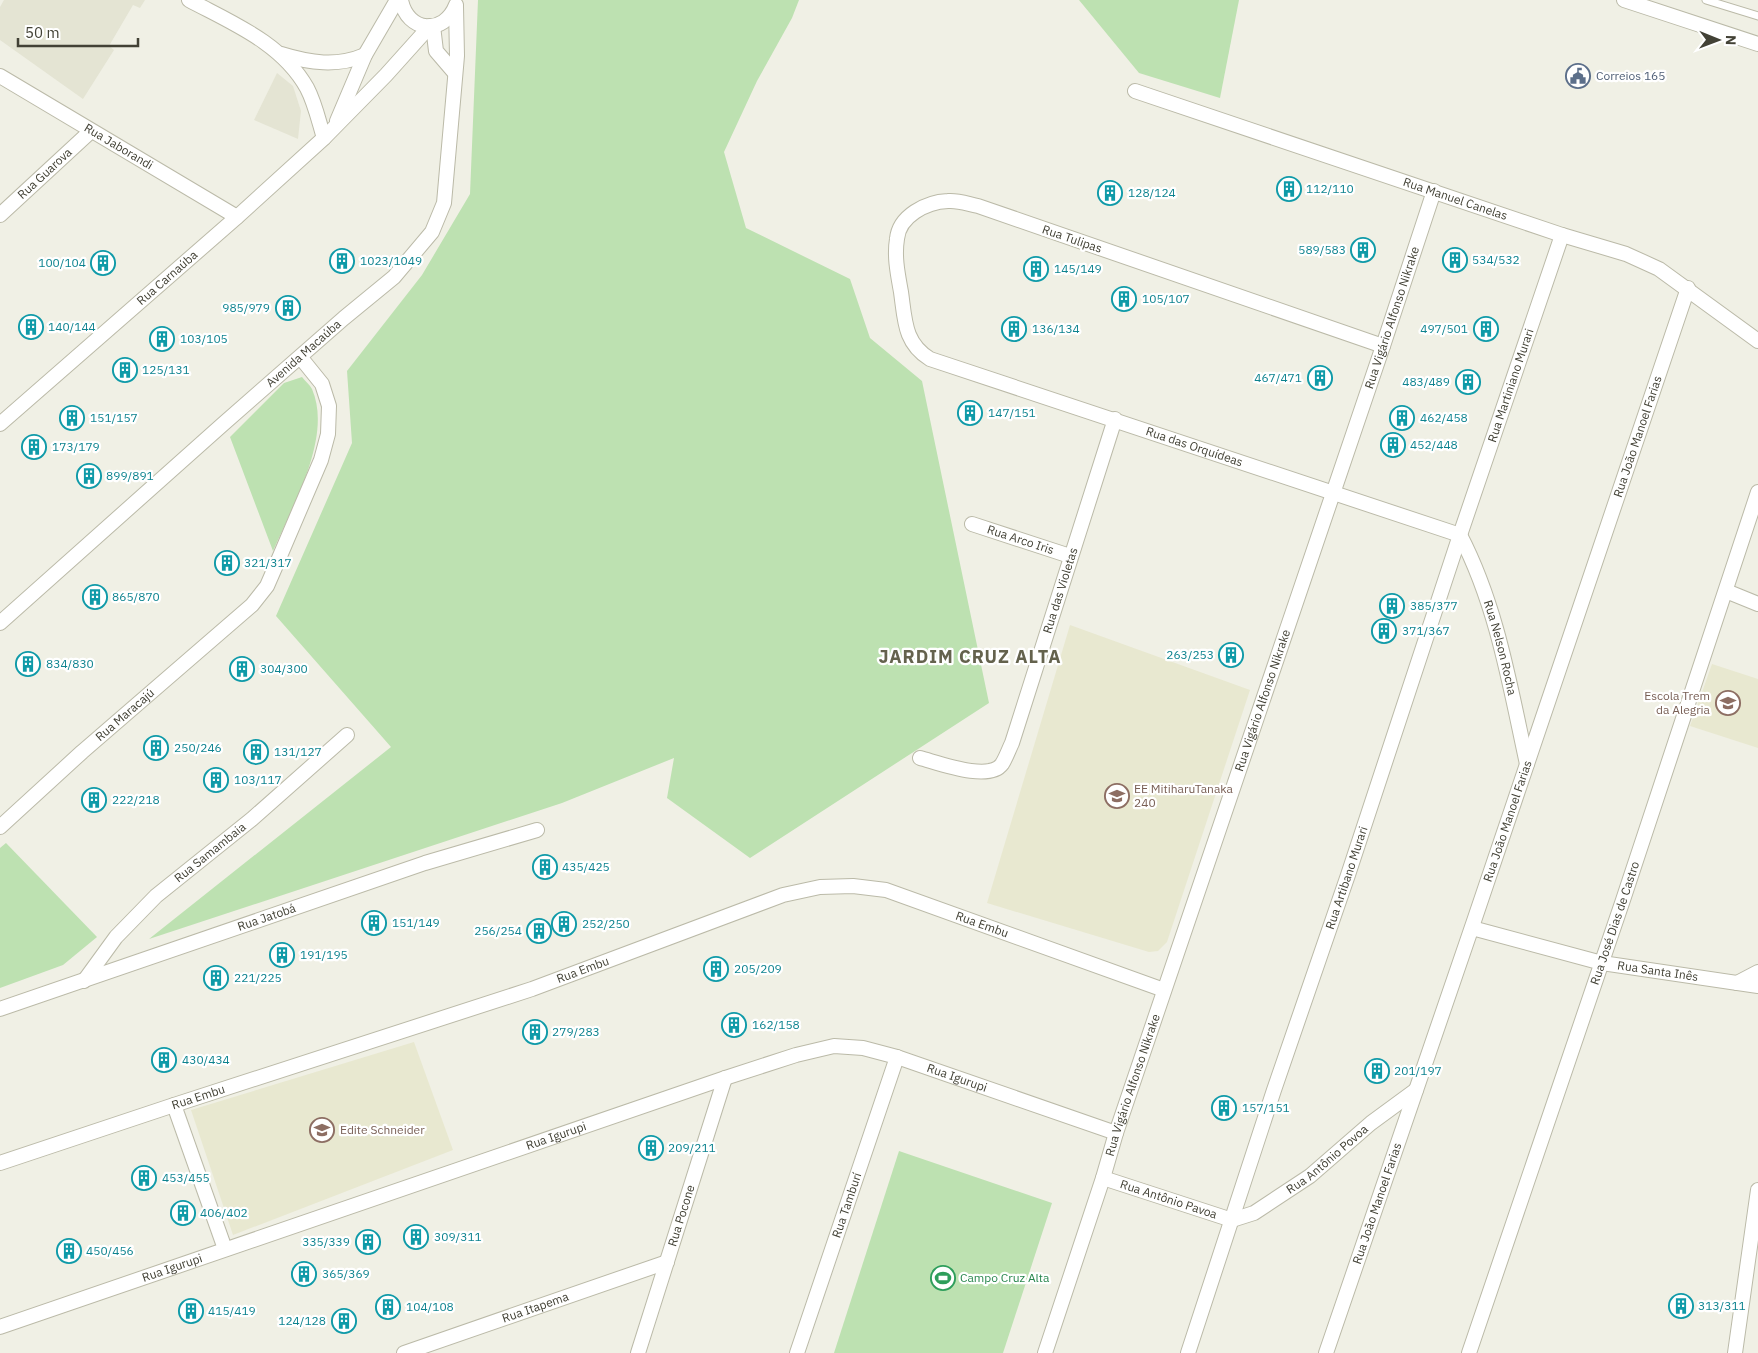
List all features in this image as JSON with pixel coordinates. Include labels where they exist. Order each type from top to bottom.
[{"type":"street","points":[[189,0],[253,35],[281,54],[300,76],[329,133]]},
{"type":"street","points":[[329,133],[365,55],[397,0]]},
{"type":"street","points":[[402,0],[408,18],[416,23],[432,26],[436,51],[454,72]]},
{"type":"street","points":[[1624,0],[1758,44]]},
{"type":"street","name":"Rua Carnaúba","points":[[0,424],[237,217],[329,133],[432,26],[442,24],[449,18],[456,3]]},
{"type":"street","name":"Avenida Macaúba","points":[[0,623],[222,425],[344,318],[394,277],[432,232],[444,203],[458,42],[456,3]]},
{"type":"street","points":[[281,54],[306,62],[339,63],[365,55]]},
{"type":"street","name":"Rua Jaborandi","points":[[0,76],[237,217]]},
{"type":"street","name":"Rua Manuel Canelas","points":[[1135,91],[1562,235],[1626,254],[1659,268],[1758,341]]},
{"type":"street","name":"Rua Guarova","points":[[0,215],[91,131]]},
{"type":"street","name":"Rua Vigário Alfonso Nikrake","points":[[1045,1353],[1116,1133],[1434,191]]},
{"type":"street","name":"Rua Tulipas","points":[[930,359],[921,354],[914,346],[908,332],[896,261],[897,238],[900,227],[906,218],[915,212],[946,201],[959,201],[978,206],[1383,346]]},
{"type":"street","name":"Rua Martiniano Murari","points":[[1460,535],[1562,235]]},
{"type":"street","name":"Rua João Manoel Farias","points":[[1326,1353],[1688,288]]},
{"type":"street","name":"Rua Maracajú","points":[[0,827],[82,752],[252,606],[266,586],[321,460],[328,434],[329,406],[322,384],[300,358]]},
{"type":"street","name":"Rua das Orquídeas","points":[[930,359],[1460,535]]},
{"type":"street","name":"Rua das Violetas","points":[[920,758],[977,772],[994,770],[1001,765],[1012,743],[1114,419]]},
{"type":"street","name":"Rua José Dias de Castro","points":[[1469,1353],[1602,963],[1758,492]]},
{"type":"street","name":"Rua Arco Iris","points":[[972,524],[1070,556]]},
{"type":"street","name":"Rua Nelson Rocha","points":[[1460,535],[1474,562],[1496,628],[1527,765]]},
{"type":"street","name":"Rua Artibano Murari","points":[[1232,1220],[1460,535]]},
{"type":"street","points":[[1726,591],[1758,604]]},
{"type":"street","name":"Rua Samambaia","points":[[84,981],[116,937],[156,896],[252,819],[347,735]]},
{"type":"street","name":"Rua Jatobá","points":[[0,1009],[425,864],[537,830]]},
{"type":"street","name":"Rua Embu","points":[[0,1163],[532,989],[783,895],[820,887],[853,886],[886,890],[1164,990]]},
{"type":"street","name":"Rua Santa Inês","points":[[1472,928],[1602,963],[1758,986]]},
{"type":"street","points":[[1737,983],[1758,972]]},
{"type":"street","name":"Rua Igurupi","points":[[0,1328],[725,1078],[796,1055],[834,1046],[863,1048],[897,1057],[1116,1133]]},
{"type":"street","name":"Rua Tamburí","points":[[797,1353],[897,1057]]},
{"type":"street","name":"Rua Pocone","points":[[638,1353],[725,1078]]},
{"type":"street","name":"Rua Antônio Povoa","points":[[1232,1220],[1254,1214],[1310,1176],[1371,1123],[1416,1090]]},
{"type":"street","points":[[174,1105],[226,1249]]},
{"type":"street","name":"Rua Antônio Pavoa","points":[[1103,1178],[1232,1220]]},
{"type":"street","points":[[1735,1353],[1758,1190]]},
{"type":"street","points":[[1188,1353],[1232,1220]]},
{"type":"street","name":"Rua Itapema","points":[[404,1353],[667,1262]]},
{"type":"lane","points":[[1706,0],[1758,16]]},
{"type":"shaded area","points":[[4,0],[145,0],[140,8],[133,5],[109,46],[114,50],[83,99],[0,40],[0,7]]},
{"type":"shaded area","points":[[277,73],[293,86],[301,111],[298,139],[254,120]]},
{"type":"shaded area","name":"EE MitiharuTanaka 240","points":[[1070,625],[1250,690],[1167,942],[1158,951],[1149,952],[987,903]]},
{"type":"shaded area","name":"Escola Trem da Alegria","points":[[1712,664],[1758,679],[1758,748],[1690,726]]},
{"type":"shaded area","name":"Edite Schneider","points":[[414,1042],[453,1150],[233,1235],[191,1110]]},
{"type":"green space","points":[[478,0],[799,0],[792,18],[757,81],[724,152],[746,228],[850,279],[870,338],[922,381],[989,703],[750,858],[667,798],[674,758],[562,803],[149,939],[391,747],[276,616],[352,443],[347,371],[422,275],[470,194]]},
{"type":"green space","points":[[1079,0],[1239,0],[1220,98],[1139,73]]},
{"type":"green space","points":[[302,377],[312,389],[317,408],[314,450],[308,472],[273,551],[230,437],[284,383]]},
{"type":"green space","points":[[6,843],[97,937],[63,965],[0,988],[0,848]]},
{"type":"green space","name":"Campo Cruz Alta","points":[[899,1151],[1052,1203],[1003,1353],[834,1353]]},
{"type":"place","name":"Correios 165","points":[[1578,76]]},
{"type":"place","name":"112/110","points":[[1289,189]]},
{"type":"place","name":"128/124","points":[[1110,193]]},
{"type":"place","name":"589/583","points":[[1363,250]]},
{"type":"place","name":"534/532","points":[[1455,260]]},
{"type":"place","name":"1023/1049","points":[[342,261]]},
{"type":"place","name":"100/104","points":[[103,263]]},
{"type":"place","name":"145/149","points":[[1036,269]]},
{"type":"place","name":"105/107","points":[[1124,299]]},
{"type":"place","name":"985/979","points":[[288,308]]},
{"type":"place","name":"140/144","points":[[31,327]]},
{"type":"place","name":"136/134","points":[[1014,329]]},
{"type":"place","name":"497/501","points":[[1486,329]]},
{"type":"place","name":"103/105","points":[[162,339]]},
{"type":"place","name":"125/131","points":[[125,370]]},
{"type":"place","name":"467/471","points":[[1320,378]]},
{"type":"place","name":"483/489","points":[[1468,382]]},
{"type":"place","name":"147/151","points":[[970,413]]},
{"type":"place","name":"151/157","points":[[72,418]]},
{"type":"place","name":"462/458","points":[[1402,418]]},
{"type":"place","name":"452/448","points":[[1393,445]]},
{"type":"place","name":"173/179","points":[[34,447]]},
{"type":"place","name":"899/891","points":[[89,476]]},
{"type":"place","name":"321/317","points":[[227,563]]},
{"type":"place","name":"865/870","points":[[95,597]]},
{"type":"place","name":"385/377","points":[[1392,606]]},
{"type":"place","name":"371/367","points":[[1384,631]]},
{"type":"place","name":"263/253","points":[[1231,655]]},
{"type":"place","name":"834/830","points":[[28,664]]},
{"type":"place","name":"304/300","points":[[242,669]]},
{"type":"place","name":"Escola Trem da Alegria","points":[[1728,703]]},
{"type":"place","name":"250/246","points":[[156,748]]},
{"type":"place","name":"131/127","points":[[256,752]]},
{"type":"place","name":"103/117","points":[[216,780]]},
{"type":"place","name":"EE MitiharuTanaka 240","points":[[1117,796]]},
{"type":"place","name":"222/218","points":[[94,800]]},
{"type":"place","name":"435/425","points":[[545,867]]},
{"type":"place","name":"151/149","points":[[374,923]]},
{"type":"place","name":"252/250","points":[[564,924]]},
{"type":"place","name":"256/254","points":[[539,931]]},
{"type":"place","name":"191/195","points":[[282,955]]},
{"type":"place","name":"205/209","points":[[716,969]]},
{"type":"place","name":"221/225","points":[[216,978]]},
{"type":"place","name":"162/158","points":[[734,1025]]},
{"type":"place","name":"279/283","points":[[535,1032]]},
{"type":"place","name":"430/434","points":[[164,1060]]},
{"type":"place","name":"201/197","points":[[1377,1071]]},
{"type":"place","name":"157/151","points":[[1224,1108]]},
{"type":"place","name":"Edite Schneider","points":[[322,1130]]},
{"type":"place","name":"209/211","points":[[651,1148]]},
{"type":"place","name":"453/455","points":[[144,1178]]},
{"type":"place","name":"406/402","points":[[183,1213]]},
{"type":"place","name":"309/311","points":[[416,1237]]},
{"type":"place","name":"335/339","points":[[368,1242]]},
{"type":"place","name":"450/456","points":[[69,1251]]},
{"type":"place","name":"365/369","points":[[304,1274]]},
{"type":"place","name":"Campo Cruz Alta","points":[[943,1278]]},
{"type":"place","name":"313/311","points":[[1681,1306]]},
{"type":"place","name":"104/108","points":[[388,1307]]},
{"type":"place","name":"415/419","points":[[191,1311]]},
{"type":"place","name":"124/128","points":[[344,1321]]},
{"type":"district","name":"JARDIM CRUZ ALTA","points":[[970,657]]}]
